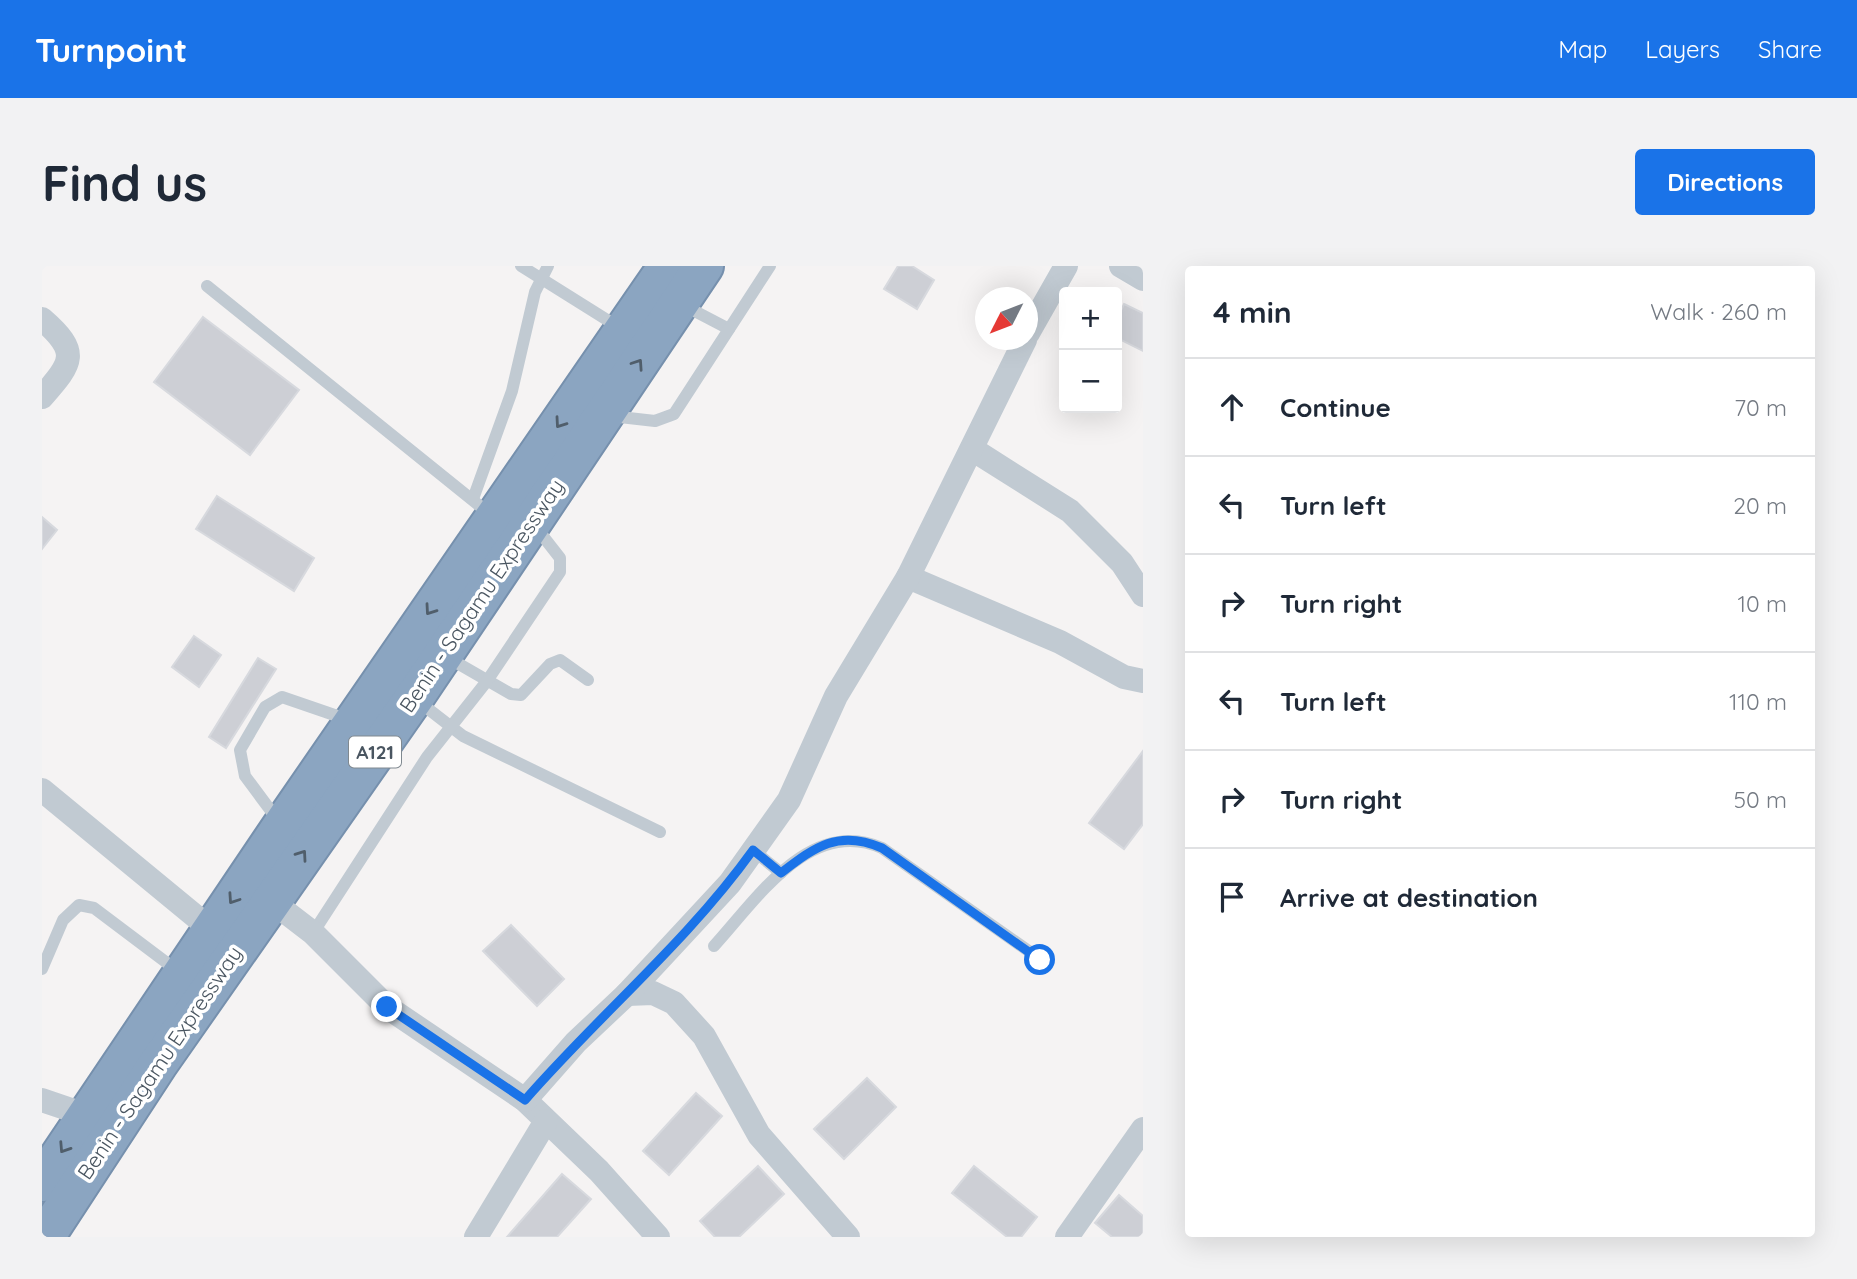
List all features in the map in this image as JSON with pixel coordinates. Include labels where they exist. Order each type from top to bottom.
[{"type":"highway","name":"A121","points":[[42,1182],[353,722],[484,508],[624,330],[668,266]]},
{"type":"highway","name":"Benin - Sagamu Expressway","points":[[45,1237],[270,900],[414,698],[704,266]]},
{"type":"street","points":[[1038,314],[1066,266]]},
{"type":"street","points":[[1121,266],[1143,279]]},
{"type":"street","points":[[42,319],[63,337],[68,352],[65,371],[42,397]]},
{"type":"street","points":[[525,1100],[576,1042],[627,994],[730,883],[789,800],[836,695],[908,577],[944,498],[972,449],[1020,350]]},
{"type":"street","points":[[972,449],[1070,511],[1122,563],[1143,595]]},
{"type":"street","points":[[908,577],[1060,642],[1124,677],[1143,681]]},
{"type":"street","points":[[42,790],[212,930]]},
{"type":"street","points":[[270,900],[313,933],[387,1007],[525,1100],[599,1171],[658,1237]]},
{"type":"street","points":[[627,994],[653,993],[674,1003],[704,1037],[759,1135],[848,1237]]},
{"type":"street","points":[[42,1100],[86,1115]]},
{"type":"street","points":[[476,1237],[547,1121]]},
{"type":"street","points":[[1067,1237],[1143,1129]]},
{"type":"lane","points":[[521,266],[624,330]]},
{"type":"lane","points":[[206,286],[484,508],[534,292],[548,266]]},
{"type":"lane","points":[[604,415],[655,421],[674,414],[770,266]]},
{"type":"lane","points":[[678,303],[729,329]]},
{"type":"lane","points":[[313,933],[427,757],[487,681],[560,572],[559,558],[533,523]]},
{"type":"lane","points":[[442,654],[511,694],[521,695],[550,664],[560,660],[588,680]]},
{"type":"lane","points":[[281,826],[245,776],[240,763],[240,750],[265,707],[282,697],[353,722]]},
{"type":"lane","points":[[414,698],[477,744],[660,832]]},
{"type":"lane","points":[[714,946],[781,873],[810,850],[828,842],[863,840],[882,848],[1040,960]]},
{"type":"lane","points":[[753,850],[781,873]]},
{"type":"lane","points":[[42,969],[63,920],[79,905],[94,908],[182,975]]},
{"type":"building","points":[[898,266],[912,266],[934,280],[917,309],[884,289]]},
{"type":"building","points":[[1124,304],[1143,313],[1143,351],[1122,340]]},
{"type":"building","points":[[203,317],[299,390],[250,455],[154,382]]},
{"type":"building","points":[[217,496],[314,558],[294,591],[196,529]]},
{"type":"building","points":[[42,517],[57,530],[42,549]]},
{"type":"building","points":[[194,636],[221,655],[199,687],[172,667]]},
{"type":"building","points":[[258,658],[276,669],[226,748],[209,737]]},
{"type":"building","points":[[1143,751],[1143,824],[1124,849],[1089,823]]},
{"type":"building","points":[[511,925],[564,979],[537,1006],[483,951]]},
{"type":"building","points":[[867,1078],[896,1107],[844,1159],[814,1129]]},
{"type":"building","points":[[696,1093],[722,1116],[669,1175],[643,1151]]},
{"type":"building","points":[[758,1166],[784,1194],[739,1237],[715,1237],[700,1221]]},
{"type":"building","points":[[974,1166],[1037,1217],[1021,1237],[1007,1237],[952,1193]]},
{"type":"building","points":[[562,1174],[591,1199],[557,1237],[507,1237]]},
{"type":"building","points":[[1119,1195],[1143,1216],[1143,1237],[1112,1237],[1095,1223]]},
{"type":"route","points":[[387,1007],[525,1100],[576,1042],[627,994],[730,883],[753,850],[781,873],[810,850],[828,842],[844,840],[863,840],[882,848],[1040,960]]}]
